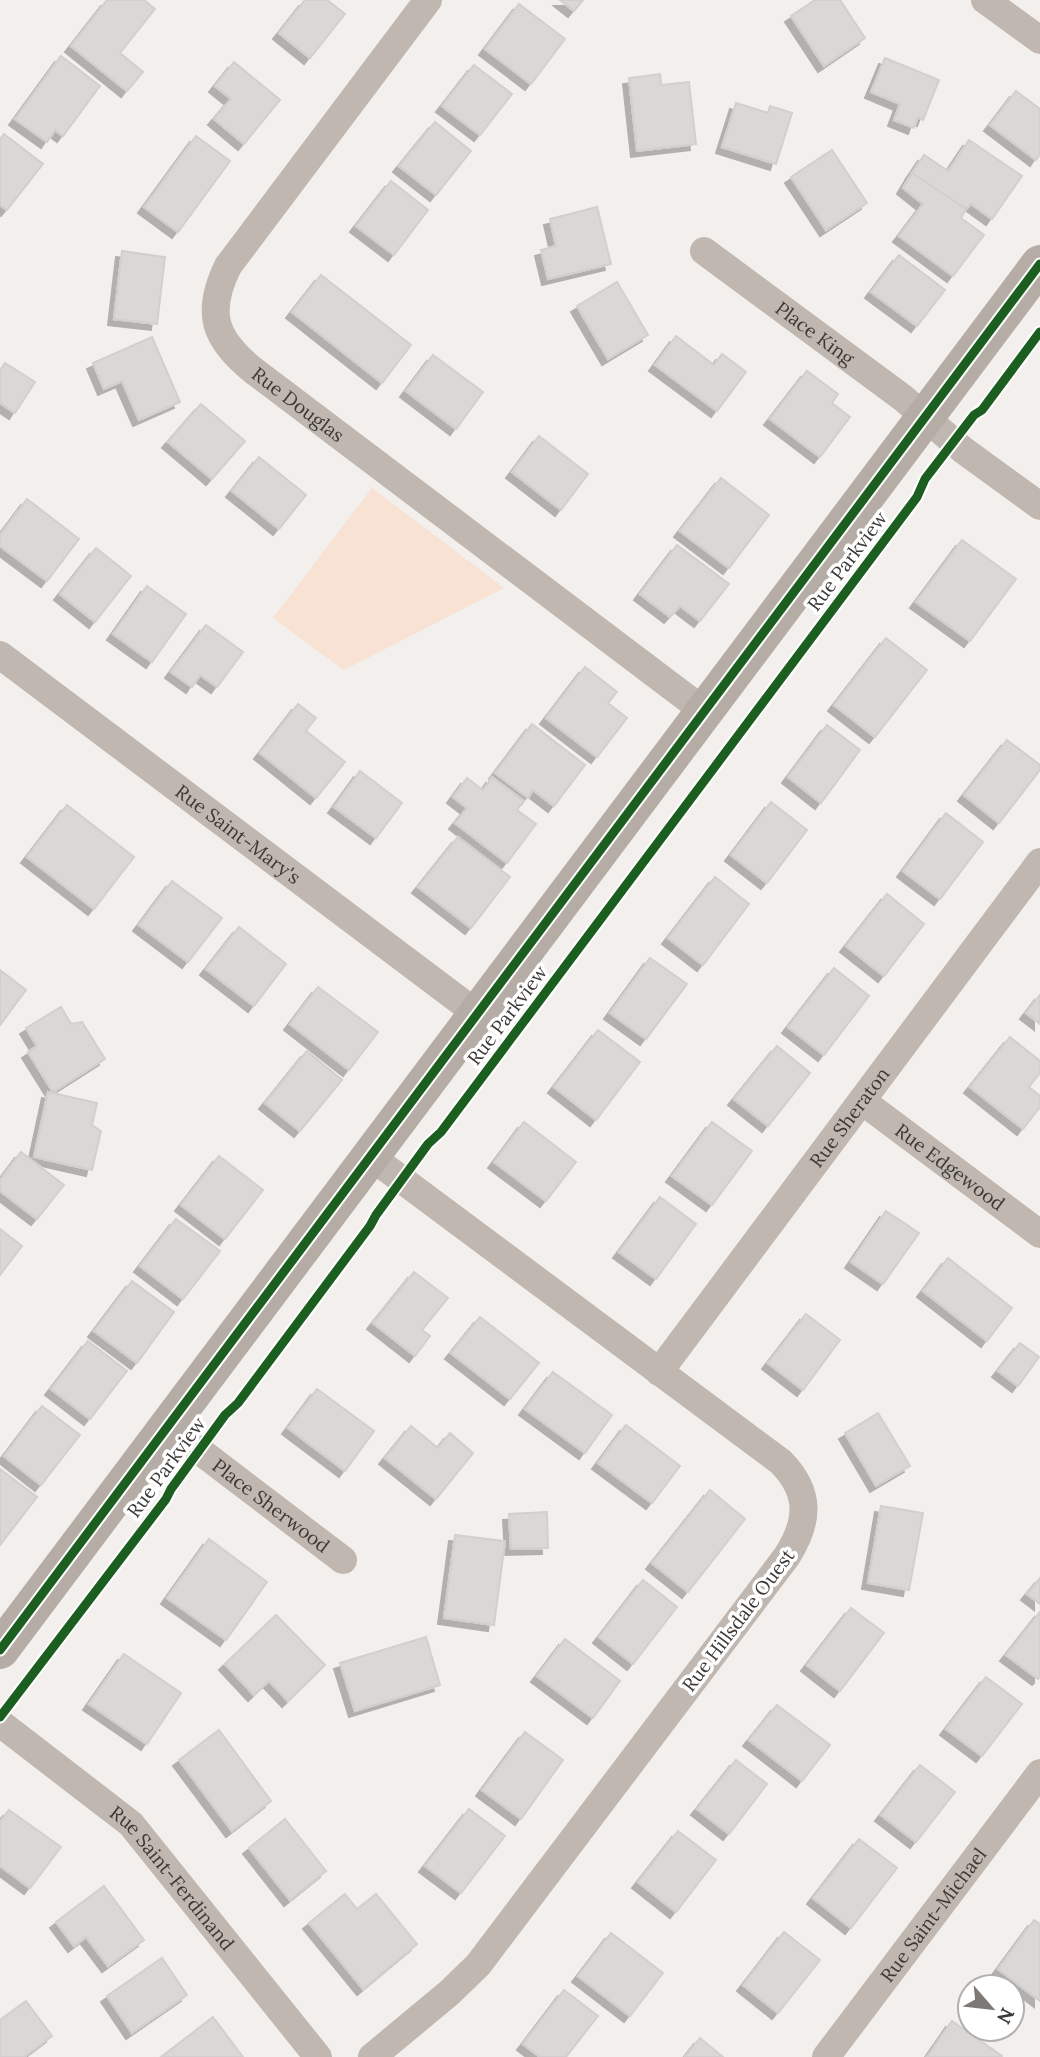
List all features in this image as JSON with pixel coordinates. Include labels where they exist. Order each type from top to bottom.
[{"type":"street","name":"Rue Douglas","points":[[428,0],[228,266],[217,300],[219,332],[226,345],[254,371],[704,711]]},
{"type":"street","points":[[985,0],[1040,40]]},
{"type":"street","name":"Place King","points":[[704,251],[904,398],[964,450],[1040,506]]},
{"type":"street","name":"Rue Parkview","points":[[0,1650],[1040,264]]},
{"type":"street","name":"Rue Saint-Mary's","points":[[0,655],[476,1013]]},
{"type":"street","name":"Rue Sheraton","points":[[659,1372],[1040,862]]},
{"type":"street","name":"Rue Edgewood","points":[[862,1101],[1040,1234]]},
{"type":"street","name":"Rue Hillsdale Ouest","points":[[370,1156],[780,1462],[792,1473],[803,1498],[802,1528],[796,1542],[478,1965],[449,1993],[372,2057]]},
{"type":"street","name":"Place Sherwood","points":[[167,1426],[343,1560]]},
{"type":"street","name":"Rue Saint-Ferdinand","points":[[0,1723],[131,1824],[318,2057]]},
{"type":"street","name":"Rue Saint-Michael","points":[[826,2057],[1040,1773]]},
{"type":"shaded area","points":[[372,488],[504,588],[344,670],[273,618]]},
{"type":"building","points":[[107,0],[144,0],[155,9],[120,53],[143,72],[127,91],[71,46]]},
{"type":"building","points":[[305,0],[327,0],[345,14],[310,58],[279,33]]},
{"type":"building","points":[[560,0],[583,0],[574,11]]},
{"type":"building","points":[[815,0],[840,0],[865,38],[824,66],[791,16]]},
{"type":"building","points":[[519,4],[565,39],[531,84],[485,49]]},
{"type":"building","points":[[61,56],[100,86],[63,136],[55,130],[47,142],[15,119]]},
{"type":"building","points":[[885,58],[939,80],[923,120],[918,117],[914,128],[894,120],[900,104],[871,92]]},
{"type":"building","points":[[234,62],[280,100],[244,144],[214,119],[231,99],[215,86]]},
{"type":"building","points":[[474,65],[512,94],[480,135],[442,106]]},
{"type":"building","points":[[660,74],[661,85],[689,82],[696,144],[637,151],[629,78]]},
{"type":"building","points":[[1016,91],[1040,109],[1040,154],[1036,160],[990,125]]},
{"type":"building","points":[[736,103],[768,113],[770,106],[792,113],[776,164],[722,147]]},
{"type":"building","points":[[435,122],[471,151],[436,195],[399,166]]},
{"type":"building","points":[[4,134],[43,164],[7,210],[0,205],[0,139]]},
{"type":"building","points":[[196,136],[230,161],[178,232],[144,207]]},
{"type":"building","points":[[969,140],[1022,176],[992,219],[971,204],[966,209],[912,173],[924,155],[948,171]]},
{"type":"building","points":[[832,150],[867,203],[826,230],[791,177]]},
{"type":"building","points":[[912,173],[966,209],[961,218],[984,235],[953,276],[899,236],[923,204],[903,188]]},
{"type":"building","points":[[391,181],[428,210],[394,255],[356,226]]},
{"type":"building","points":[[597,207],[611,264],[548,279],[541,250],[556,246],[550,219]]},
{"type":"building","points":[[122,251],[165,257],[157,324],[114,319]]},
{"type":"building","points":[[899,255],[945,290],[917,326],[871,292]]},
{"type":"building","points":[[321,275],[411,345],[382,383],[292,312]]},
{"type":"building","points":[[617,282],[648,335],[608,359],[577,306]]},
{"type":"building","points":[[676,336],[714,365],[722,354],[746,372],[717,411],[655,365]]},
{"type":"building","points":[[152,337],[180,402],[139,420],[122,381],[104,389],[93,363]]},
{"type":"building","points":[[433,355],[483,392],[456,429],[406,391]]},
{"type":"building","points":[[5,363],[35,382],[15,413],[0,403],[0,371]]},
{"type":"building","points":[[807,371],[838,394],[832,403],[850,417],[820,457],[770,419]]},
{"type":"building","points":[[201,404],[245,441],[212,479],[168,442]]},
{"type":"building","points":[[539,436],[588,474],[561,510],[512,472]]},
{"type":"building","points":[[259,457],[306,495],[279,529],[232,491]]},
{"type":"building","points":[[721,478],[769,515],[729,568],[680,531]]},
{"type":"building","points":[[27,499],[79,539],[47,581],[0,546],[0,535]]},
{"type":"building","points":[[962,540],[1016,579],[970,641],[916,602]]},
{"type":"building","points":[[677,545],[729,584],[700,621],[680,606],[670,617],[640,594]]},
{"type":"building","points":[[96,548],[131,576],[95,622],[60,594]]},
{"type":"building","points":[[147,586],[186,614],[152,662],[113,634]]},
{"type":"building","points":[[206,625],[243,652],[217,687],[200,675],[192,687],[171,672]]},
{"type":"building","points":[[886,638],[927,670],[875,737],[834,705]]},
{"type":"building","points":[[585,667],[617,692],[608,703],[627,718],[597,757],[546,718]]},
{"type":"building","points":[[298,704],[316,718],[306,731],[345,762],[316,798],[260,753]]},
{"type":"building","points":[[532,724],[585,765],[554,806],[533,790],[528,798],[495,773]]},
{"type":"building","points":[[827,725],[860,750],[821,803],[788,777]]},
{"type":"building","points":[[1007,740],[1040,765],[1040,770],[999,823],[964,795]]},
{"type":"building","points":[[360,771],[402,803],[376,838],[334,807]]},
{"type":"building","points":[[492,777],[524,801],[517,810],[536,824],[507,863],[455,823],[467,808],[453,797],[467,778],[483,790]]},
{"type":"building","points":[[771,802],[807,830],[767,883],[731,855]]},
{"type":"building","points":[[67,805],[134,857],[94,909],[27,857]]},
{"type":"building","points":[[946,813],[983,842],[940,899],[903,871]]},
{"type":"building","points":[[458,837],[510,877],[471,928],[418,887]]},
{"type":"building","points":[[715,877],[749,904],[703,965],[668,938]]},
{"type":"building","points":[[172,881],[222,918],[188,962],[139,925]]},
{"type":"building","points":[[887,894],[924,924],[884,976],[846,946]]},
{"type":"building","points":[[239,927],[286,964],[254,1006],[206,969]]},
{"type":"building","points":[[650,958],[687,984],[646,1039],[610,1013]]},
{"type":"building","points":[[834,968],[869,996],[824,1055],[788,1027]]},
{"type":"building","points":[[0,970],[26,990],[0,1025]]},
{"type":"building","points":[[318,987],[378,1032],[349,1070],[290,1024]]},
{"type":"building","points":[[1040,995],[1040,1024],[1026,1013]]},
{"type":"building","points":[[61,1007],[71,1024],[82,1022],[105,1059],[53,1092],[28,1052],[37,1046],[26,1028]]},
{"type":"building","points":[[598,1030],[640,1062],[596,1120],[554,1087]]},
{"type":"building","points":[[1010,1037],[1040,1061],[1040,1073],[1029,1087],[1040,1096],[1040,1107],[1023,1129],[970,1087]]},
{"type":"building","points":[[777,1046],[810,1073],[768,1126],[734,1099]]},
{"type":"building","points":[[307,1051],[342,1080],[300,1131],[265,1103]]},
{"type":"building","points":[[48,1092],[97,1103],[92,1125],[101,1131],[92,1170],[34,1157]]},
{"type":"building","points":[[524,1122],[576,1162],[546,1201],[494,1162]]},
{"type":"building","points":[[712,1122],[752,1151],[712,1205],[672,1176]]},
{"type":"building","points":[[21,1152],[64,1185],[37,1219],[0,1191],[0,1180]]},
{"type":"building","points":[[219,1156],[263,1190],[225,1239],[181,1205]]},
{"type":"building","points":[[660,1197],[696,1224],[656,1279],[619,1252]]},
{"type":"building","points":[[886,1211],[919,1233],[883,1284],[851,1262]]},
{"type":"building","points":[[176,1219],[220,1251],[183,1299],[140,1266]]},
{"type":"building","points":[[0,1229],[22,1246],[0,1275]]},
{"type":"building","points":[[948,1258],[1012,1308],[987,1341],[923,1291]]},
{"type":"building","points":[[414,1272],[448,1298],[422,1330],[430,1336],[415,1356],[373,1323]]},
{"type":"building","points":[[132,1281],[174,1312],[137,1363],[94,1331]]},
{"type":"building","points":[[806,1314],[840,1340],[803,1390],[768,1363]]},
{"type":"building","points":[[480,1317],[539,1363],[510,1399],[451,1353]]},
{"type":"building","points":[[88,1341],[127,1371],[90,1419],[51,1389]]},
{"type":"building","points":[[1020,1343],[1039,1357],[1018,1386],[998,1371]]},
{"type":"building","points":[[553,1372],[612,1415],[585,1453],[525,1409]]},
{"type":"building","points":[[317,1389],[374,1431],[345,1471],[288,1428]]},
{"type":"building","points":[[42,1406],[80,1435],[41,1485],[4,1456]]},
{"type":"building","points":[[878,1413],[910,1466],[876,1486],[845,1433]]},
{"type":"building","points":[[626,1425],[680,1466],[652,1503],[598,1463]]},
{"type":"building","points":[[411,1426],[438,1448],[450,1433],[473,1453],[436,1499],[385,1458]]},
{"type":"building","points":[[0,1469],[37,1497],[0,1545]]},
{"type":"building","points":[[710,1490],[745,1519],[688,1592],[652,1563]]},
{"type":"building","points":[[881,1506],[923,1513],[909,1590],[868,1583]]},
{"type":"building","points":[[547,1512],[548,1548],[511,1549],[509,1514]]},
{"type":"building","points":[[455,1535],[505,1541],[494,1625],[444,1618]]},
{"type":"building","points":[[209,1539],[267,1582],[226,1640],[167,1598]]},
{"type":"building","points":[[1040,1578],[1040,1604],[1027,1594]]},
{"type":"building","points":[[643,1580],[677,1607],[633,1664],[599,1637]]},
{"type":"building","points":[[851,1608],[884,1633],[840,1691],[807,1665]]},
{"type":"building","points":[[1040,1612],[1040,1677],[1038,1679],[1006,1655]]},
{"type":"building","points":[[276,1615],[325,1665],[288,1701],[269,1681],[254,1695],[225,1664]]},
{"type":"building","points":[[426,1637],[440,1685],[355,1711],[340,1663]]},
{"type":"building","points":[[565,1639],[620,1681],[593,1718],[537,1676]]},
{"type":"building","points":[[124,1654],[181,1693],[147,1744],[89,1704]]},
{"type":"building","points":[[986,1677],[1022,1704],[982,1756],[946,1729]]},
{"type":"building","points":[[777,1705],[830,1745],[802,1781],[749,1740]]},
{"type":"building","points":[[219,1730],[271,1801],[232,1831],[179,1760]]},
{"type":"building","points":[[525,1732],[563,1760],[521,1819],[482,1790]]},
{"type":"building","points":[[736,1760],[767,1784],[729,1834],[697,1809]]},
{"type":"building","points":[[920,1765],[955,1792],[916,1842],[881,1815]]},
{"type":"building","points":[[469,1809],[505,1836],[461,1893],[425,1866]]},
{"type":"building","points":[[9,1810],[61,1847],[30,1888],[0,1866],[0,1822]]},
{"type":"building","points":[[285,1819],[326,1871],[290,1900],[249,1848]]},
{"type":"building","points":[[678,1831],[716,1860],[676,1912],[638,1882]]},
{"type":"building","points":[[859,1839],[897,1868],[851,1928],[813,1898]]},
{"type":"building","points":[[104,1886],[144,1940],[108,1966],[86,1937],[74,1946],[56,1922]]},
{"type":"building","points":[[345,1894],[357,1909],[376,1894],[417,1944],[363,1989],[309,1923]]},
{"type":"building","points":[[1034,1920],[1040,1924],[1040,2001],[1026,1990],[1026,1973],[1003,1973],[998,1969]]},
{"type":"building","points":[[784,1932],[820,1960],[778,2013],[743,1985]]},
{"type":"building","points":[[611,1933],[663,1973],[630,2016],[578,1976]]},
{"type":"building","points":[[162,1958],[187,1995],[132,2033],[107,1996]]},
{"type":"building","points":[[564,1990],[598,2016],[566,2057],[540,2057],[523,2044]]},
{"type":"building","points":[[26,2001],[52,2036],[24,2057],[0,2057],[0,2020]]},
{"type":"building","points":[[213,2017],[243,2057],[161,2057]]},
{"type":"building","points":[[952,2021],[956,2024],[956,2043],[983,2043],[1002,2056],[1001,2057],[927,2057]]},
{"type":"building","points":[[700,2038],[723,2057],[685,2057]]},
{"type":"cycle path","points":[[0,1650],[1040,264]]},
{"type":"cycle path","points":[[0,1717],[166,1499],[225,1415],[238,1403],[428,1144],[441,1132],[917,497],[925,479],[974,415],[982,410],[1040,332]]}]
